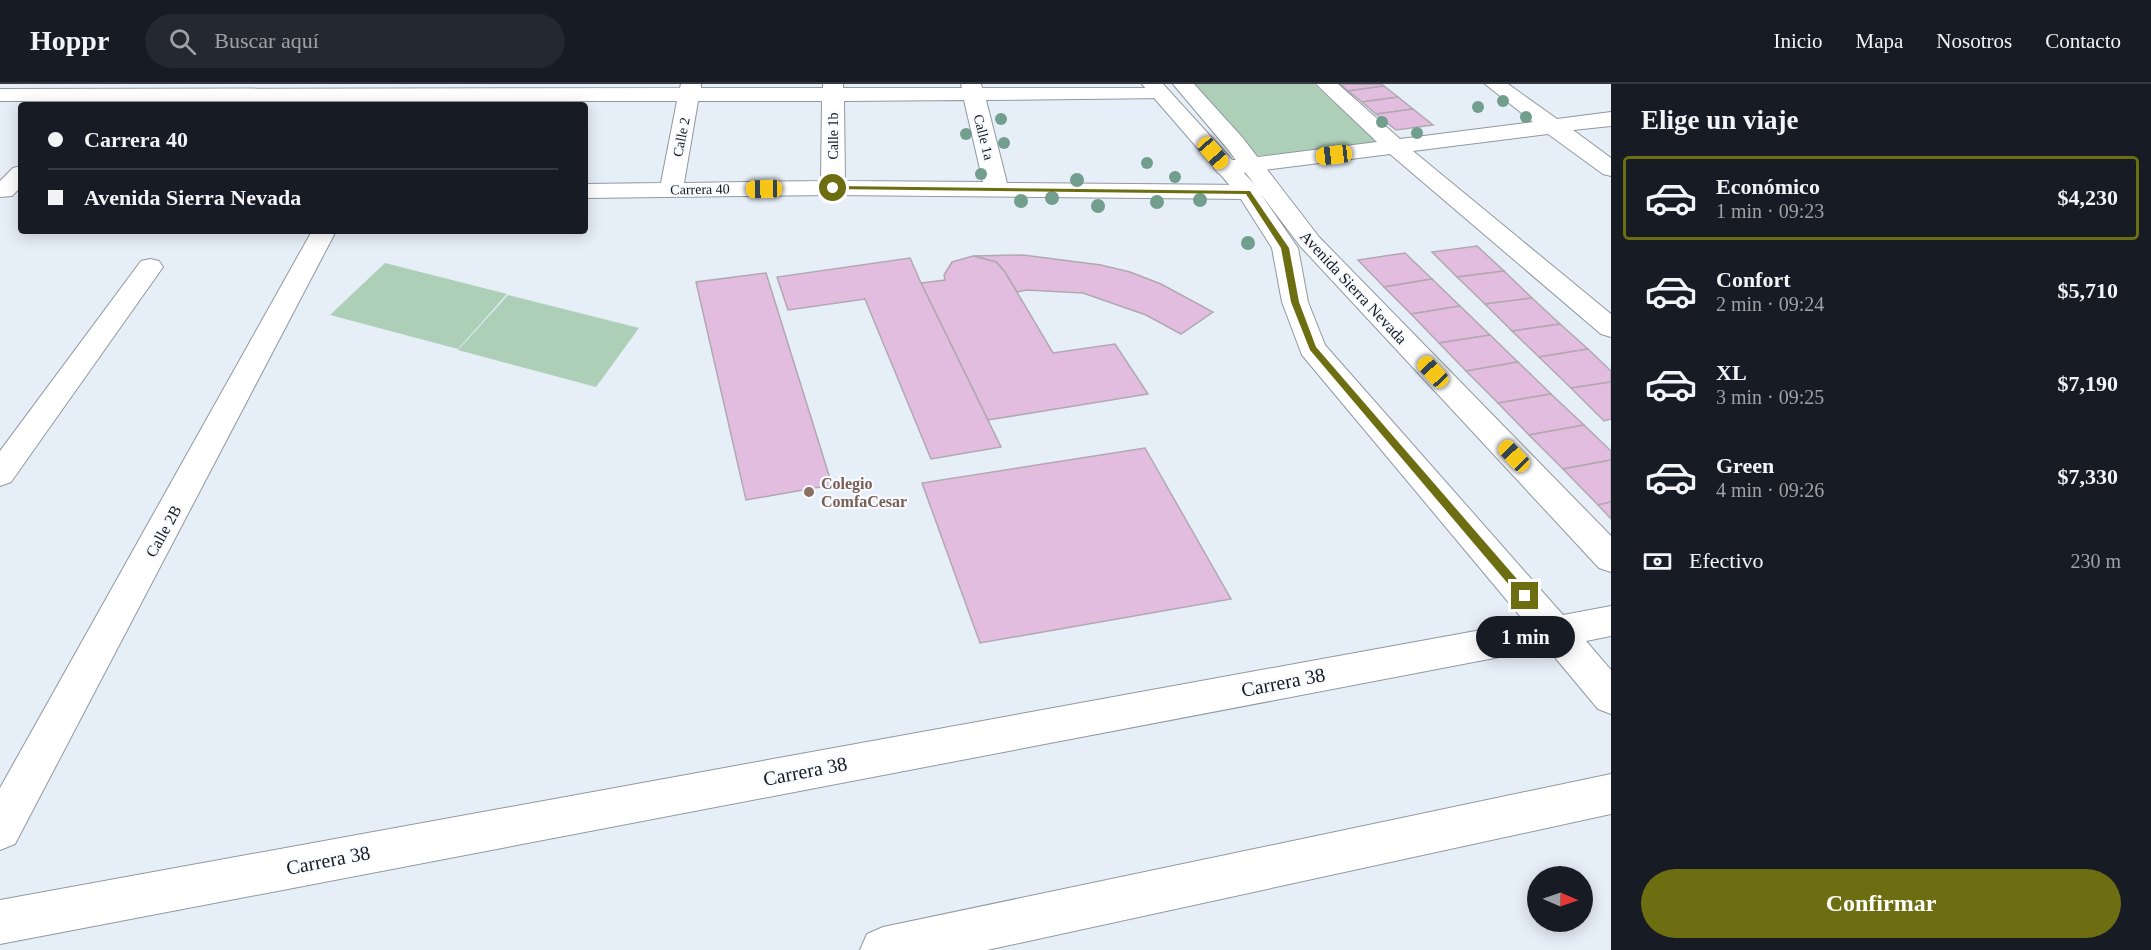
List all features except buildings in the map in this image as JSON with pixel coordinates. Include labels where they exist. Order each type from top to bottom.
[{"type":"street","points":[[1326,84],[1395,147],[1611,328]]},
{"type":"street","points":[[1495,84],[1611,169]]},
{"type":"street","points":[[0,95],[97,95],[237,90],[397,94],[541,89],[972,90],[1165,87]]},
{"type":"street","name":"Avenida Sierra Nevada","points":[[1165,87],[1242,175],[1310,242],[1611,558]]},
{"type":"street","name":"Calle 1b","points":[[833,89],[833,188]]},
{"type":"street","name":"Calle 2","points":[[671,190],[690,90]]},
{"type":"street","name":"Calle 1a","points":[[972,90],[997,190]]},
{"type":"street","name":"Carrera 40","points":[[588,191],[833,188],[997,190],[1242,175],[1395,147],[1611,119]]},
{"type":"street","name":"Avenida Sierra Nevada","points":[[1242,175],[1285,248],[1295,302],[1312,348],[1611,697]]},
{"type":"street","points":[[8,191],[18,177]]},
{"type":"street","name":"Calle 2B","points":[[0,829],[322,234]]},
{"type":"street","points":[[2,469],[150,267]]},
{"type":"street","name":"Carrera 38","points":[[0,922],[1611,621]]},
{"type":"street","points":[[883,950],[1611,795]]},
{"type":"green space","points":[[1193,84],[1314,84],[1379,144],[1256,156]]},
{"type":"green space","points":[[385,263],[507,294],[458,349],[330,315]]},
{"type":"green space","points":[[508,295],[639,328],[596,387],[458,350]]},
{"type":"place","name":"Colegio ComfaCesar","points":[[809,492]]},
{"type":"route","points":[[833,188],[1248,192],[1285,248],[1295,302],[1312,348],[1525,596]]}]
